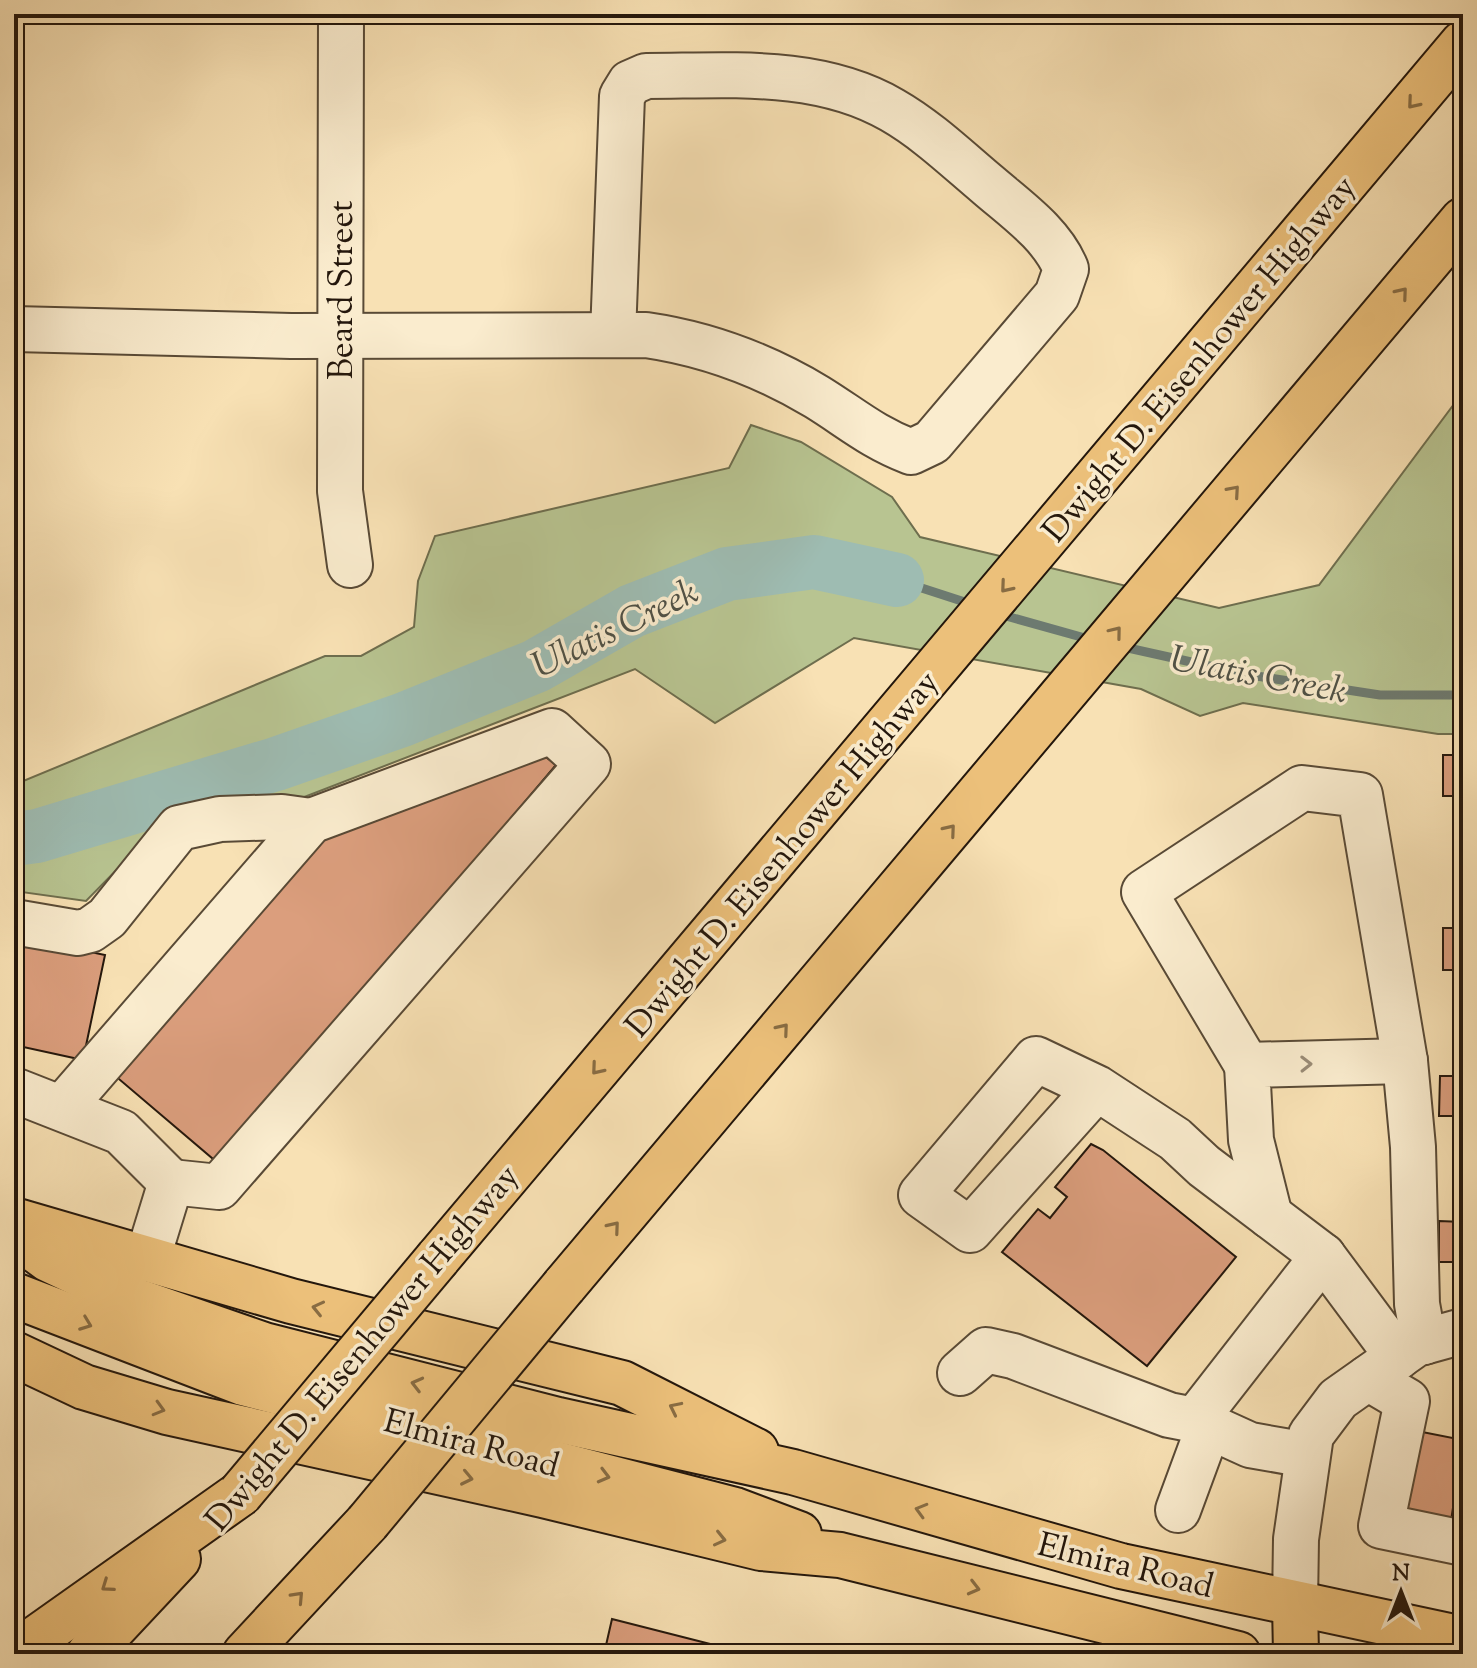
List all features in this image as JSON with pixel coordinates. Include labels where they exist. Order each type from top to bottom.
[{"type":"main road","name":"Dwight D. Eisenhower Highway","points":[[89,1654],[240,1494],[1463,43]]},
{"type":"main road","points":[[245,1654],[367,1523],[1463,220]]},
{"type":"main road","name":"Elmira Road","points":[[14,1220],[291,1301],[578,1369],[622,1383],[694,1417],[793,1472]]},
{"type":"main road","name":"Elmira Road","points":[[14,1234],[48,1259],[137,1301],[264,1345],[558,1420],[793,1472],[1121,1566],[1463,1639]]},
{"type":"main road","name":"Elmira Road","points":[[14,1295],[243,1383],[735,1510],[784,1527],[840,1555]]},
{"type":"main road","name":"Elmira Road","points":[[14,1354],[84,1387],[167,1412],[543,1495],[761,1548],[840,1555],[1238,1654]]},
{"type":"main road","points":[[14,1654],[240,1494]]},
{"type":"main road","points":[[1295,1604],[1296,1654]]},
{"type":"street","name":"Beard Street","points":[[341,14],[340,491],[350,565]]},
{"type":"street","points":[[14,329],[340,336],[646,335],[696,342],[755,364],[817,397],[878,440],[911,452],[932,442],[1057,295],[1066,269],[1057,248],[1006,201],[921,129],[890,108],[837,88],[782,76],[646,76],[630,83],[622,96],[613,335]]},
{"type":"street","points":[[14,922],[78,933],[90,930],[107,918],[179,828],[220,819],[282,817],[311,821],[552,731],[588,764],[219,1187],[171,1182],[121,1132],[14,1090]]},
{"type":"street","points":[[1270,1216],[1251,1140],[1247,1065],[1144,892],[1302,788],[1360,795],[1405,1061],[1413,1147],[1417,1304],[1413,1352],[1407,1401],[1381,1526],[1463,1543]]},
{"type":"street","points":[[63,1107],[311,821]]},
{"type":"street","points":[[1247,1065],[1405,1061]]},
{"type":"street","points":[[1097,1088],[1175,1139],[1323,1256],[1413,1352]]},
{"type":"street","points":[[148,1257],[171,1182]]},
{"type":"street","points":[[1178,1510],[1202,1423],[1323,1256]]},
{"type":"street","points":[[960,1373],[986,1350],[1028,1361],[1169,1415],[1202,1423],[1250,1445],[1307,1455]]},
{"type":"street","points":[[1295,1604],[1296,1539],[1311,1435],[1338,1399],[1413,1352]]},
{"type":"green space","points":[[1463,392],[1463,734],[1438,734],[1243,703],[1200,716],[1141,689],[854,638],[715,723],[635,669],[294,801],[150,836],[86,901],[14,891],[14,781],[21,782],[325,656],[361,656],[414,627],[418,581],[435,536],[729,468],[751,425],[801,442],[892,497],[920,537],[1219,608],[1319,585]]},
{"type":"building","points":[[531,745],[556,765],[219,1164],[113,1074],[314,836]]},
{"type":"building","points":[[1443,755],[1463,755],[1463,796],[1443,796]]},
{"type":"building","points":[[1443,928],[1463,928],[1463,970],[1443,970]]},
{"type":"building","points":[[14,936],[105,955],[83,1060],[14,1045]]},
{"type":"building","points":[[1440,1076],[1463,1076],[1463,1116],[1439,1116]]},
{"type":"building","points":[[1091,1144],[1103,1150],[1236,1257],[1147,1366],[1002,1252],[1038,1209],[1050,1218],[1067,1197],[1055,1187]]},
{"type":"building","points":[[1439,1221],[1463,1222],[1463,1262],[1439,1262]]},
{"type":"building","points":[[1407,1429],[1463,1440],[1463,1497],[1455,1495],[1450,1527],[1390,1515]]},
{"type":"building","points":[[612,1619],[722,1647],[720,1654],[604,1654]]},
{"type":"waterway","name":"Ulatis Creek","points":[[14,839],[37,836],[276,764],[402,720],[536,666],[632,611],[727,574],[814,562],[897,580]]},
{"type":"waterway","name":"Ulatis Creek","points":[[897,580],[974,605]]},
{"type":"waterway","name":"Ulatis Creek","points":[[999,614],[1092,640]]},
{"type":"waterway","name":"Ulatis Creek","points":[[1119,646],[1250,675],[1380,695],[1463,695]]}]
